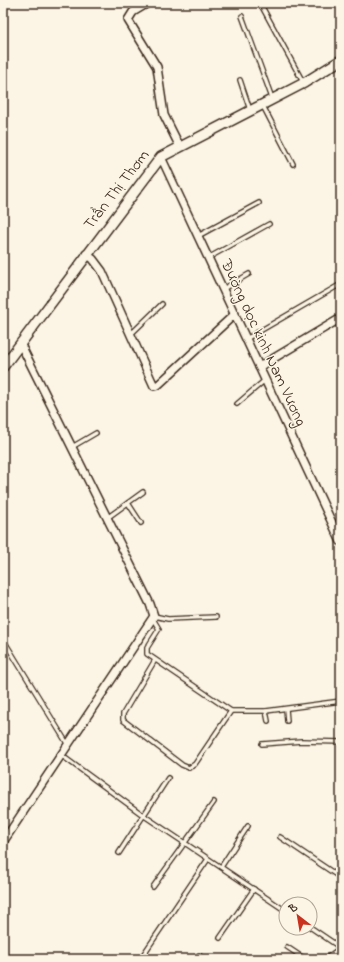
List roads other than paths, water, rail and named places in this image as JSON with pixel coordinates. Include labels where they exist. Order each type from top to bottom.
[{"type":"street","points":[[148,3],[132,12],[128,20],[157,67],[164,115],[180,147]]},
{"type":"street","name":"Trần Thị Thơm","points":[[3,366],[21,345],[86,254],[161,157],[262,103],[304,83],[341,60]]},
{"type":"street","name":"Đường dọc kinh Nam Vương","points":[[161,157],[341,542]]},
{"type":"street","points":[[86,254],[93,258],[102,272],[152,384],[155,386],[235,314]]},
{"type":"street","points":[[259,367],[341,318]]},
{"type":"street","points":[[3,842],[154,618],[150,604],[21,345]]},
{"type":"street","points":[[330,959],[341,950]]},
{"type":"lane","points":[[260,3],[304,83]]},
{"type":"lane","points":[[242,16],[272,98]]},
{"type":"lane","points":[[240,80],[250,110]]},
{"type":"lane","points":[[262,103],[293,164]]},
{"type":"lane","points":[[198,236],[259,204]]},
{"type":"lane","points":[[208,258],[269,224]]},
{"type":"lane","points":[[223,289],[250,274]]},
{"type":"lane","points":[[246,339],[341,284]]},
{"type":"lane","points":[[130,336],[162,304]]},
{"type":"lane","points":[[237,404],[265,380]]},
{"type":"lane","points":[[72,447],[96,433]]},
{"type":"lane","points":[[107,518],[143,492]]},
{"type":"lane","points":[[128,503],[141,523]]},
{"type":"lane","points":[[216,617],[168,619],[154,618],[159,629],[146,652],[155,660],[198,687],[231,711],[266,711],[341,701]]},
{"type":"lane","points":[[3,639],[68,745]]},
{"type":"lane","points":[[155,660],[123,714],[123,720],[182,765],[189,768],[195,764],[231,711]]},
{"type":"lane","points":[[286,708],[288,721]]},
{"type":"lane","points":[[266,711],[268,721]]},
{"type":"lane","points":[[262,744],[302,741],[341,742]]},
{"type":"lane","points":[[61,755],[143,815],[278,906]]},
{"type":"lane","points":[[119,853],[168,778]]},
{"type":"lane","points":[[153,887],[214,802]]},
{"type":"lane","points":[[220,868],[248,826]]},
{"type":"lane","points":[[280,837],[341,878]]},
{"type":"lane","points":[[143,955],[208,859]]},
{"type":"lane","points":[[220,938],[254,889]]},
{"type":"lane","points":[[318,933],[341,950]]},
{"type":"lane","points":[[287,947],[305,959]]},
{"type":"lane","points":[[193,959],[199,955],[204,959]]}]
